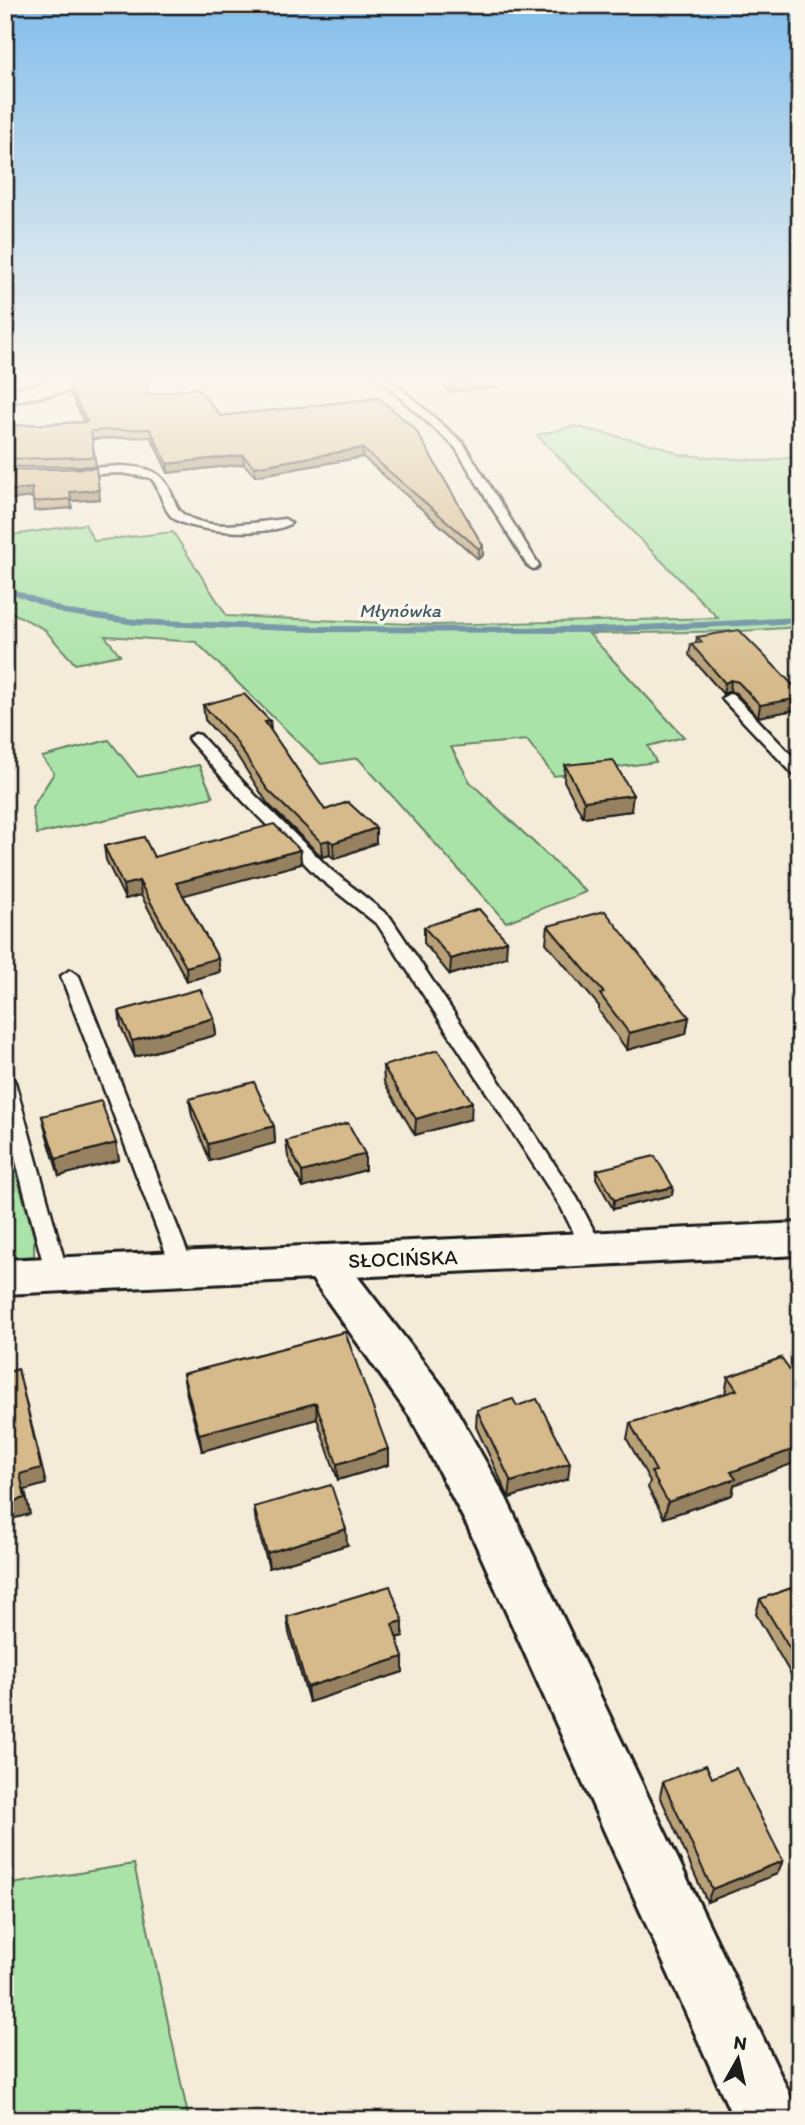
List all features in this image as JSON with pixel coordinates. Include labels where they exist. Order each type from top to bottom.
[{"type":"street","name":"SŁOCIŃSKA","points":[[5,1277],[800,1240]]},
{"type":"street","points":[[322,1262],[428,1404],[488,1514],[768,2120]]},
{"type":"lane","points":[[157,477],[176,515],[193,523],[212,527],[285,523]]},
{"type":"lane","points":[[479,477],[533,565]]},
{"type":"lane","points":[[729,698],[800,773]]},
{"type":"lane","points":[[195,738],[249,798],[325,874],[384,921],[570,1204],[593,1250]]},
{"type":"lane","points":[[70,976],[183,1269]]},
{"type":"lane","points":[[5,1082],[57,1274]]},
{"type":"green space","points":[[579,477],[800,477],[800,627],[589,634],[684,737],[648,746],[656,762],[554,776],[527,740],[451,747],[470,782],[586,892],[506,922],[358,758],[321,764],[196,642],[105,636],[120,655],[75,664],[44,629],[5,609],[5,536],[85,524],[94,541],[173,532],[227,616],[432,625],[718,618]]},
{"type":"green space","points":[[109,740],[138,777],[199,765],[213,797],[37,834],[32,808],[54,773],[42,757]]},
{"type":"green space","points":[[5,1134],[34,1237],[34,1256],[5,1258]]},
{"type":"green space","points":[[134,1864],[189,2120],[5,2120],[5,1885]]},
{"type":"building","points":[[5,477],[97,477],[99,490],[70,492],[71,499],[33,502],[32,488],[5,491]]},
{"type":"building","points":[[396,477],[443,477],[483,546],[479,549]]},
{"type":"building","points":[[739,630],[800,692],[800,698],[760,705],[738,682],[731,680],[725,683],[691,644],[702,642],[697,637]]},
{"type":"building","points":[[244,694],[270,721],[265,722],[325,810],[348,802],[376,828],[333,843],[329,840],[321,842],[267,789],[235,740],[203,705]]},
{"type":"building","points":[[613,760],[633,795],[584,801],[565,765]]},
{"type":"building","points":[[274,824],[300,850],[176,883],[218,958],[186,967],[139,881],[123,885],[104,846],[144,837],[154,857]]},
{"type":"building","points":[[479,909],[507,941],[451,959],[424,927]]},
{"type":"building","points":[[605,911],[689,1017],[629,1033],[600,994],[604,993],[548,926]]},
{"type":"building","points":[[200,989],[214,1018],[132,1041],[119,1011]]},
{"type":"building","points":[[438,1050],[472,1102],[416,1119],[383,1066]]},
{"type":"building","points":[[254,1082],[274,1126],[208,1144],[189,1099]]},
{"type":"building","points":[[101,1101],[116,1143],[56,1159],[42,1116]]},
{"type":"building","points":[[348,1123],[365,1154],[302,1172],[286,1141]]},
{"type":"building","points":[[655,1156],[673,1187],[614,1200],[597,1170]]},
{"type":"building","points":[[345,1332],[388,1449],[337,1464],[316,1403],[199,1434],[183,1374]]},
{"type":"building","points":[[781,1358],[800,1385],[800,1447],[731,1472],[736,1479],[668,1502],[651,1472],[656,1471],[630,1423],[737,1390],[728,1377]]},
{"type":"building","points":[[18,1369],[41,1468],[20,1474],[25,1498],[5,1504],[5,1373]]},
{"type":"building","points":[[513,1399],[517,1406],[537,1399],[570,1463],[511,1482],[477,1410]]},
{"type":"building","points":[[331,1485],[346,1529],[267,1553],[254,1507]]},
{"type":"building","points":[[800,1585],[800,1666],[760,1599]]},
{"type":"building","points":[[390,1586],[403,1621],[392,1624],[403,1657],[307,1687],[287,1617]]},
{"type":"building","points":[[706,1765],[712,1778],[736,1768],[783,1861],[712,1889],[663,1782]]},
{"type":"building","points":[[594,2111],[597,2120],[574,2120]]},
{"type":"waterway","name":"Młynówka","points":[[5,588],[66,612],[135,622],[314,629],[599,630],[800,620]]}]
